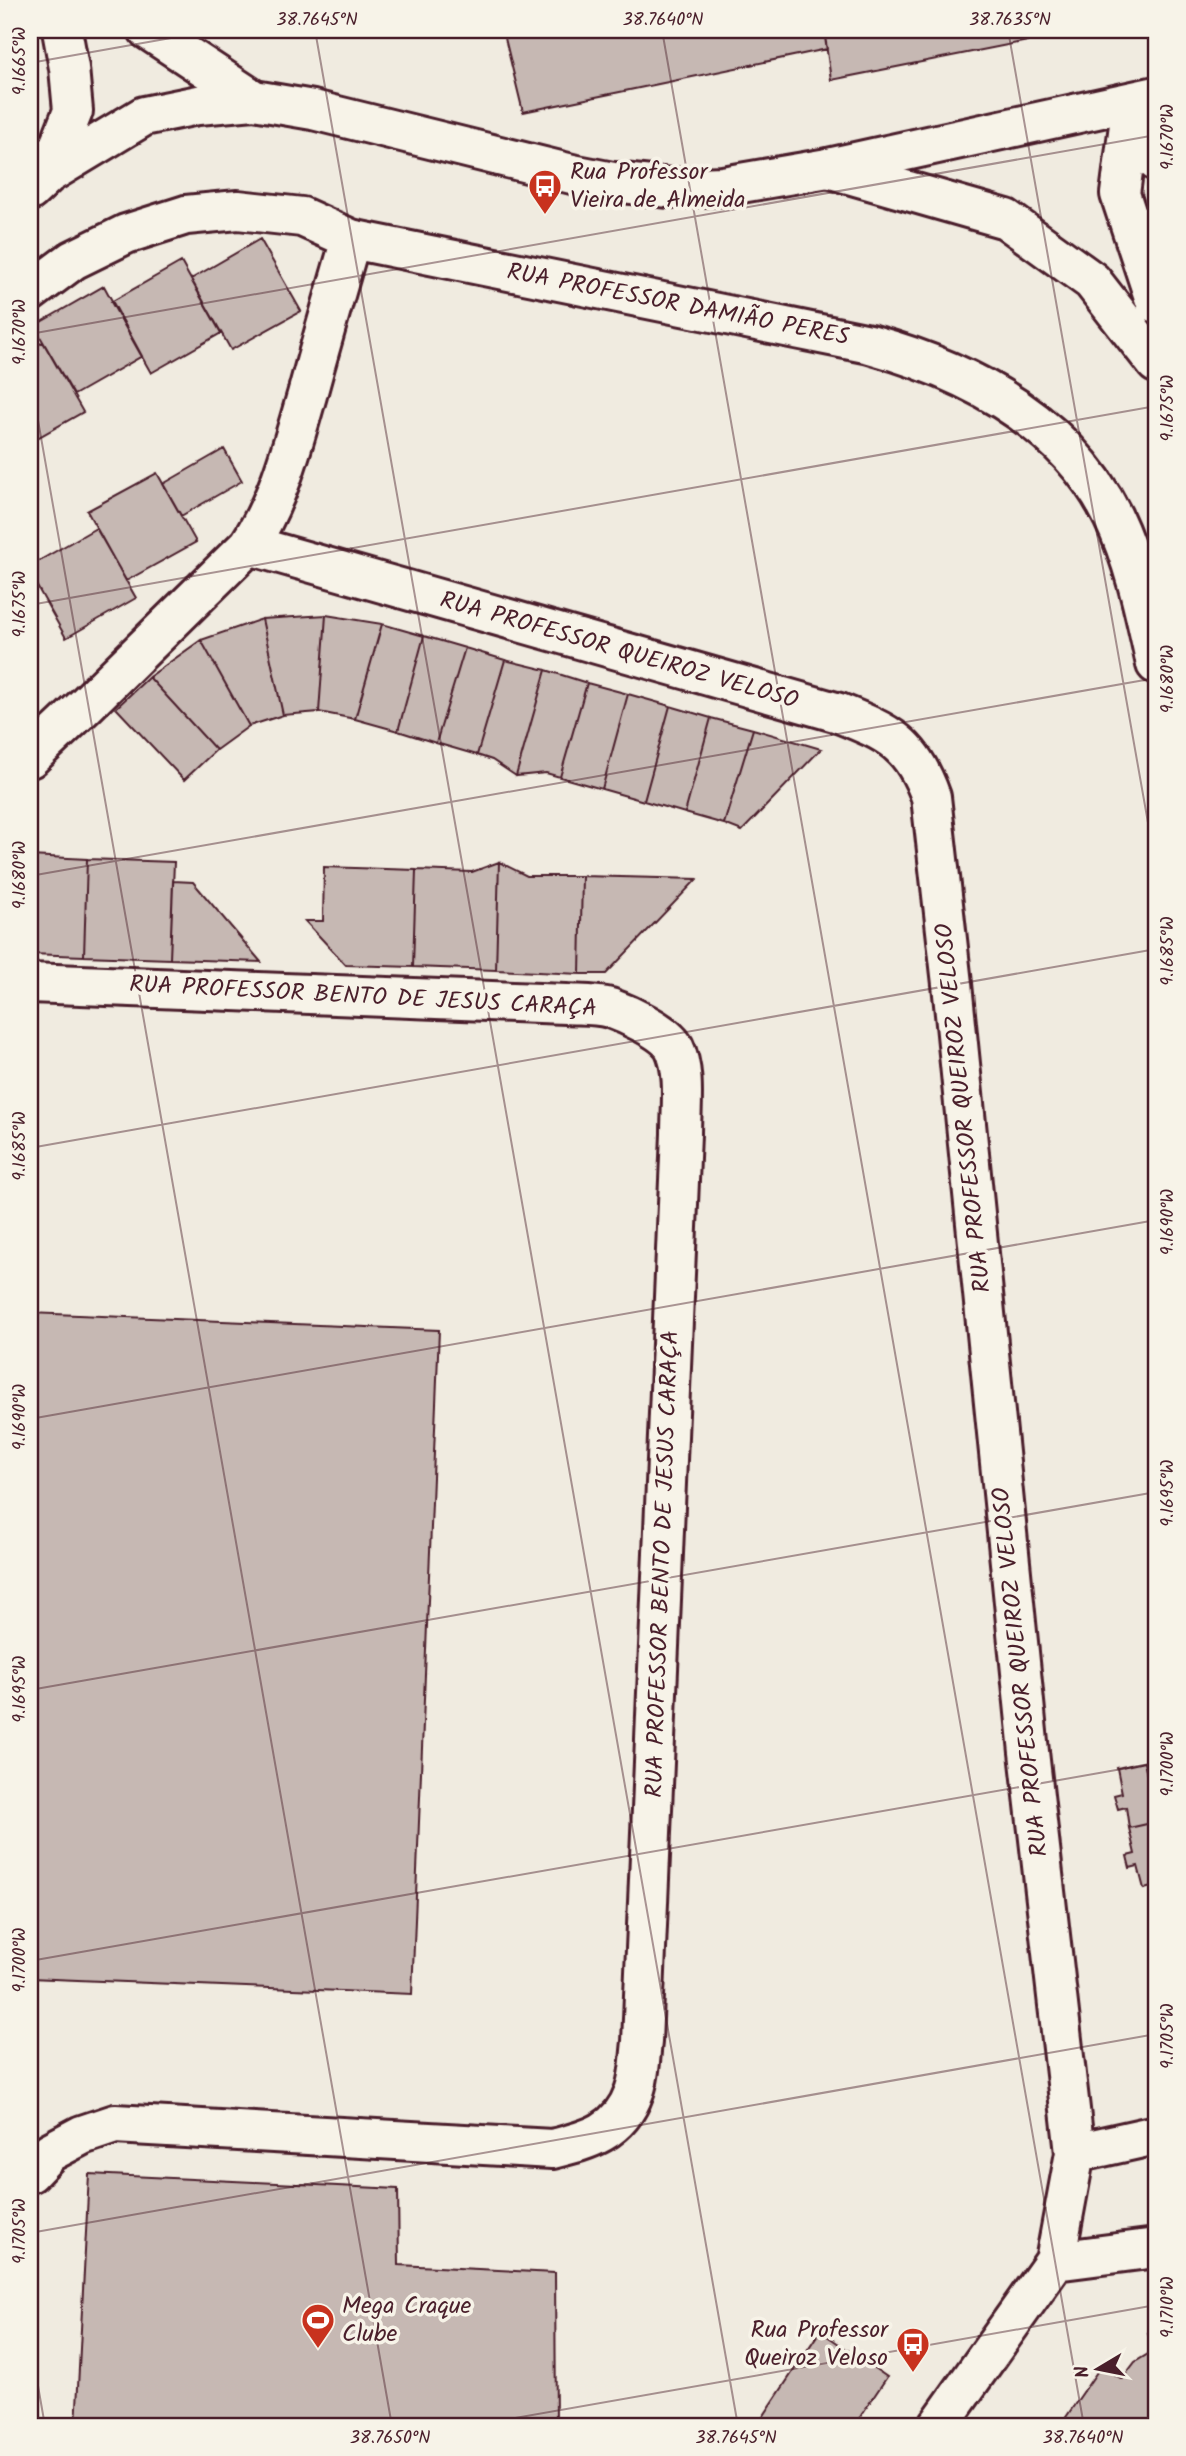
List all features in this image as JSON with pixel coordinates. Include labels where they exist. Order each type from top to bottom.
[{"type":"street","points":[[39,183],[73,111],[62,30]]},
{"type":"street","points":[[148,30],[254,100]]},
{"type":"street","points":[[39,183],[144,116],[198,105],[254,100],[313,110],[613,182],[670,188],[723,186],[828,168],[1144,99]]},
{"type":"street","points":[[1144,99],[1156,161]]},
{"type":"street","points":[[1144,99],[1120,194],[1156,303]]},
{"type":"street","points":[[828,168],[1006,219],[1092,281],[1156,363]]},
{"type":"street","name":"RUA PROFESSOR DAMIÃO PERES","points":[[30,292],[84,255],[126,234],[186,215],[238,210],[302,218],[351,239],[870,344],[929,362],[960,375],[1041,426],[1063,445],[1099,492],[1112,515],[1131,563],[1156,664]]},
{"type":"street","points":[[30,758],[249,545],[262,524],[280,483],[351,239]]},
{"type":"street","name":"RUA PROFESSOR QUEIROZ VELOSO","points":[[249,545],[839,713],[875,728],[892,739],[911,755],[923,773],[931,797],[952,984],[1008,1557],[1075,2153],[1055,2261],[938,2426]]},
{"type":"street","name":"RUA PROFESSOR BENTO DE JESUS CARAÇA","points":[[30,983],[608,1008],[641,1021],[665,1037],[674,1047],[681,1075],[681,1134],[642,2042],[635,2091],[616,2123],[589,2140],[552,2149],[115,2124],[82,2135],[50,2151],[30,2174]]},
{"type":"street","points":[[1075,2153],[1156,2135]]},
{"type":"street","points":[[1055,2261],[1156,2248]]},
{"type":"building","points":[[503,30],[824,30],[827,49],[523,112]]},
{"type":"building","points":[[824,30],[1083,30],[831,80]]},
{"type":"building","points":[[260,239],[301,311],[231,350],[191,279]]},
{"type":"building","points":[[181,262],[221,333],[151,373],[111,302]]},
{"type":"building","points":[[104,286],[142,356],[74,395],[34,326]]},
{"type":"building","points":[[43,342],[83,412],[30,442],[30,350]]},
{"type":"building","points":[[224,449],[242,481],[181,516],[163,484]]},
{"type":"building","points":[[157,473],[196,542],[126,581],[87,511]]},
{"type":"building","points":[[96,528],[136,598],[66,638],[30,574],[30,566]]},
{"type":"building","points":[[326,615],[319,712],[283,715],[262,619]]},
{"type":"building","points":[[326,615],[382,624],[355,719],[319,712]]},
{"type":"building","points":[[262,619],[283,715],[249,726],[201,640]]},
{"type":"building","points":[[382,624],[424,636],[398,731],[355,719]]},
{"type":"building","points":[[424,636],[465,648],[436,743],[398,731]]},
{"type":"building","points":[[201,640],[249,726],[216,750],[149,677]]},
{"type":"building","points":[[465,648],[505,660],[477,755],[436,743]]},
{"type":"building","points":[[505,660],[546,670],[516,776],[492,760],[477,755]]},
{"type":"building","points":[[546,670],[587,683],[560,777],[546,773],[516,776]]},
{"type":"building","points":[[149,677],[216,750],[184,780],[116,708]]},
{"type":"building","points":[[587,683],[628,694],[602,789],[560,777]]},
{"type":"building","points":[[628,694],[670,706],[644,801],[602,789]]},
{"type":"building","points":[[670,706],[711,718],[685,813],[644,801]]},
{"type":"building","points":[[711,718],[753,729],[724,824],[685,813]]},
{"type":"building","points":[[753,729],[821,749],[742,831],[724,824]]},
{"type":"building","points":[[30,856],[87,859],[84,956],[30,954]]},
{"type":"building","points":[[87,859],[174,862],[170,959],[84,956]]},
{"type":"building","points":[[499,862],[496,970],[413,967],[416,870],[472,872]]},
{"type":"building","points":[[499,862],[527,876],[582,876],[580,974],[496,970]]},
{"type":"building","points":[[324,867],[416,870],[413,967],[346,965],[305,921],[323,921]]},
{"type":"building","points":[[582,876],[697,879],[606,974],[580,974]]},
{"type":"building","points":[[173,881],[193,882],[261,962],[170,959]]},
{"type":"building","points":[[30,1313],[439,1330],[412,1994],[30,1978]]},
{"type":"building","points":[[1144,1762],[1149,1784],[1156,1782],[1156,1822],[1129,1828],[1126,1807],[1118,1809],[1114,1795],[1122,1793],[1117,1768]]},
{"type":"building","points":[[1156,1822],[1156,1886],[1144,1889],[1138,1866],[1130,1868],[1127,1856],[1135,1854],[1129,1828]]},
{"type":"building","name":"Mega Craque Clube","points":[[89,2174],[398,2189],[399,2265],[555,2273],[556,2426],[76,2426]]},
{"type":"building","points":[[820,2331],[887,2377],[854,2426],[757,2426]]},
{"type":"building","points":[[1156,2331],[1156,2426],[1060,2426],[1101,2366],[1122,2379],[1135,2362],[1153,2351],[1148,2333]]},
{"type":"place","name":"Rua Professor Vieira de Almeida","points":[[545,216]]},
{"type":"place","name":"Mega Craque Clube","points":[[318,2350]]},
{"type":"place","name":"Rua Professor Queiroz Veloso","points":[[913,2374]]}]
